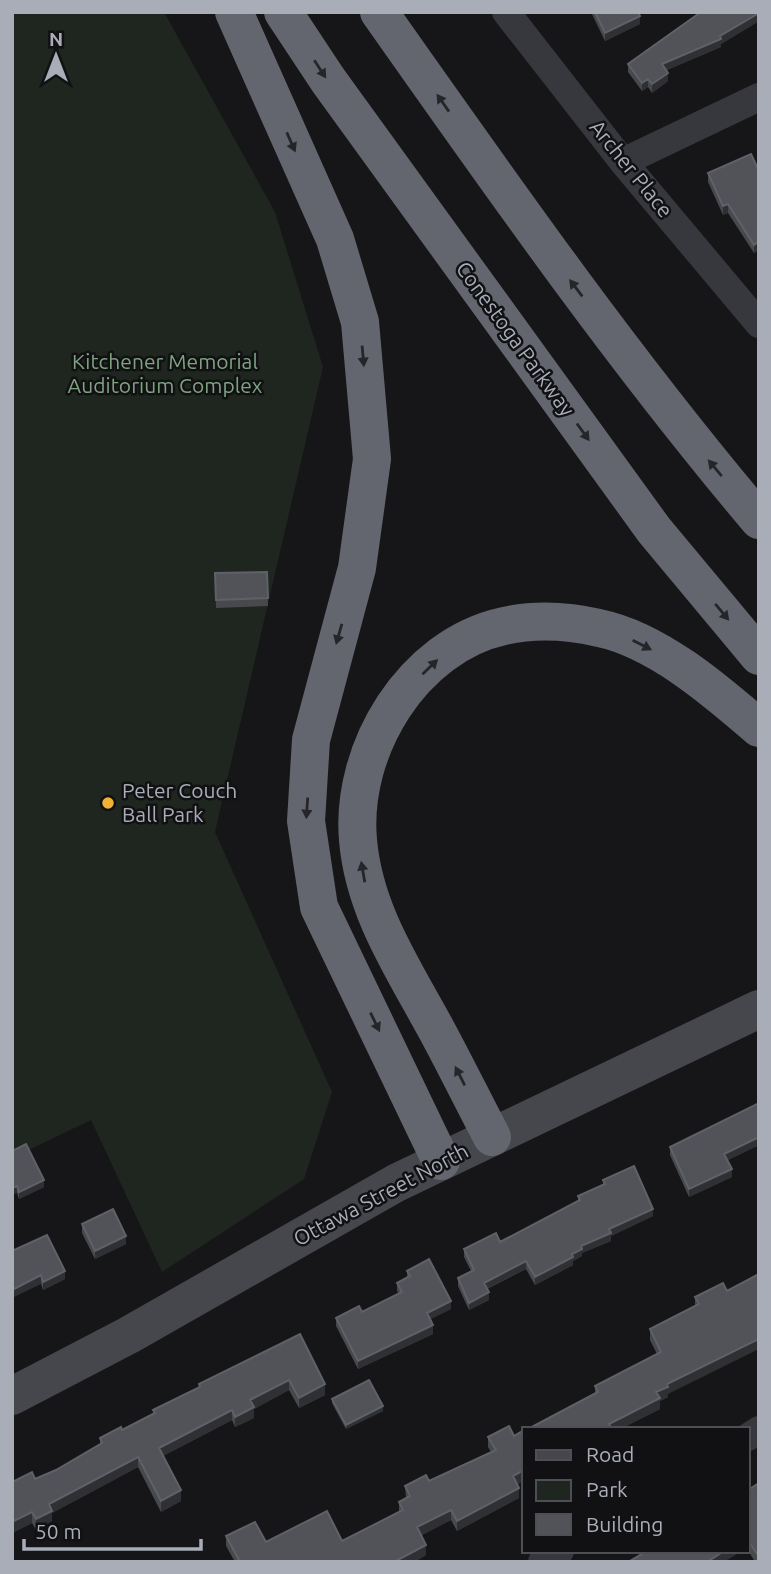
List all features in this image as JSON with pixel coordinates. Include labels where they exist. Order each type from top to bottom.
[{"type":"highway","points":[[234,12],[335,239],[360,321],[372,459],[357,568],[311,740],[306,821],[319,907],[441,1161]]},
{"type":"highway","name":"Conestoga Parkway","points":[[283,12],[328,80],[654,530],[759,656]]},
{"type":"highway","points":[[379,12],[532,230],[682,429],[759,520]]},
{"type":"highway","points":[[492,1137],[380,927],[365,882],[358,839],[359,795],[371,748],[393,706],[434,662],[464,642],[503,626],[548,621],[600,628],[639,642],[711,686],[759,728]]},
{"type":"main road","name":"Ottawa Street North","points":[[12,1396],[129,1335],[441,1161],[759,1009]]},
{"type":"street","name":"Archer Place","points":[[506,12],[623,162],[759,324]]},
{"type":"street","points":[[623,162],[759,97]]},
{"type":"green space","name":"Kitchener Memorial Auditorium Complex","points":[[12,12],[164,12],[275,212],[323,367],[215,832],[332,1092],[304,1179],[162,1272],[91,1120],[12,1158]]},
{"type":"building","points":[[595,12],[638,12],[640,16],[605,33]]},
{"type":"building","points":[[701,12],[759,13],[720,36],[721,39],[662,64],[668,73],[652,84],[648,79],[642,83],[628,64]]},
{"type":"building","points":[[751,154],[759,171],[759,241],[754,245],[728,204],[723,206],[708,173]]},
{"type":"building","points":[[267,572],[268,598],[216,600],[215,573]]},
{"type":"building","points":[[759,1103],[759,1137],[724,1154],[732,1169],[689,1189],[670,1147]]},
{"type":"building","points":[[26,1144],[44,1180],[19,1192],[17,1186],[12,1188],[12,1151]]},
{"type":"building","points":[[634,1166],[653,1209],[609,1229],[611,1233],[581,1246],[582,1249],[572,1254],[573,1257],[535,1277],[526,1261],[484,1283],[489,1292],[469,1303],[458,1278],[474,1270],[464,1249],[496,1233],[500,1242],[580,1200],[578,1196],[605,1184],[603,1180]]},
{"type":"building","points":[[113,1209],[126,1236],[95,1251],[82,1224]]},
{"type":"building","points":[[47,1235],[65,1271],[43,1282],[41,1275],[12,1290],[12,1251]]},
{"type":"building","points":[[429,1259],[451,1301],[427,1313],[433,1325],[358,1361],[336,1318],[359,1306],[362,1312],[402,1292],[397,1283],[410,1276],[407,1271]]},
{"type":"building","points":[[759,1274],[759,1339],[667,1384],[668,1387],[656,1392],[660,1398],[609,1424],[611,1427],[532,1427],[598,1392],[595,1386],[661,1352],[650,1329],[699,1304],[695,1297],[723,1283],[727,1291]]},
{"type":"building","points":[[300,1334],[325,1384],[299,1398],[289,1380],[250,1400],[254,1407],[235,1417],[232,1410],[159,1448],[181,1490],[161,1501],[138,1457],[49,1504],[52,1511],[36,1519],[32,1512],[12,1522],[12,1482],[32,1472],[35,1479],[56,1470],[102,1443],[100,1438],[155,1413],[153,1410],[200,1387],[199,1384]]},
{"type":"building","points":[[369,1380],[383,1406],[346,1425],[332,1399]]},
{"type":"building","points":[[509,1426],[514,1436],[522,1431],[522,1471],[513,1476],[519,1488],[457,1521],[451,1510],[417,1527],[426,1545],[394,1562],[240,1562],[226,1536],[255,1522],[266,1542],[327,1511],[342,1541],[403,1510],[399,1502],[410,1496],[405,1486],[426,1475],[429,1481],[496,1450],[488,1437]]},
{"type":"building","points":[[759,1483],[759,1557],[750,1543],[750,1489]]},
{"type":"building","points":[[644,1553],[721,1553],[707,1562],[630,1561]]},
{"type":"place","name":"Peter Couch Ball Park","points":[[108,803]]}]
